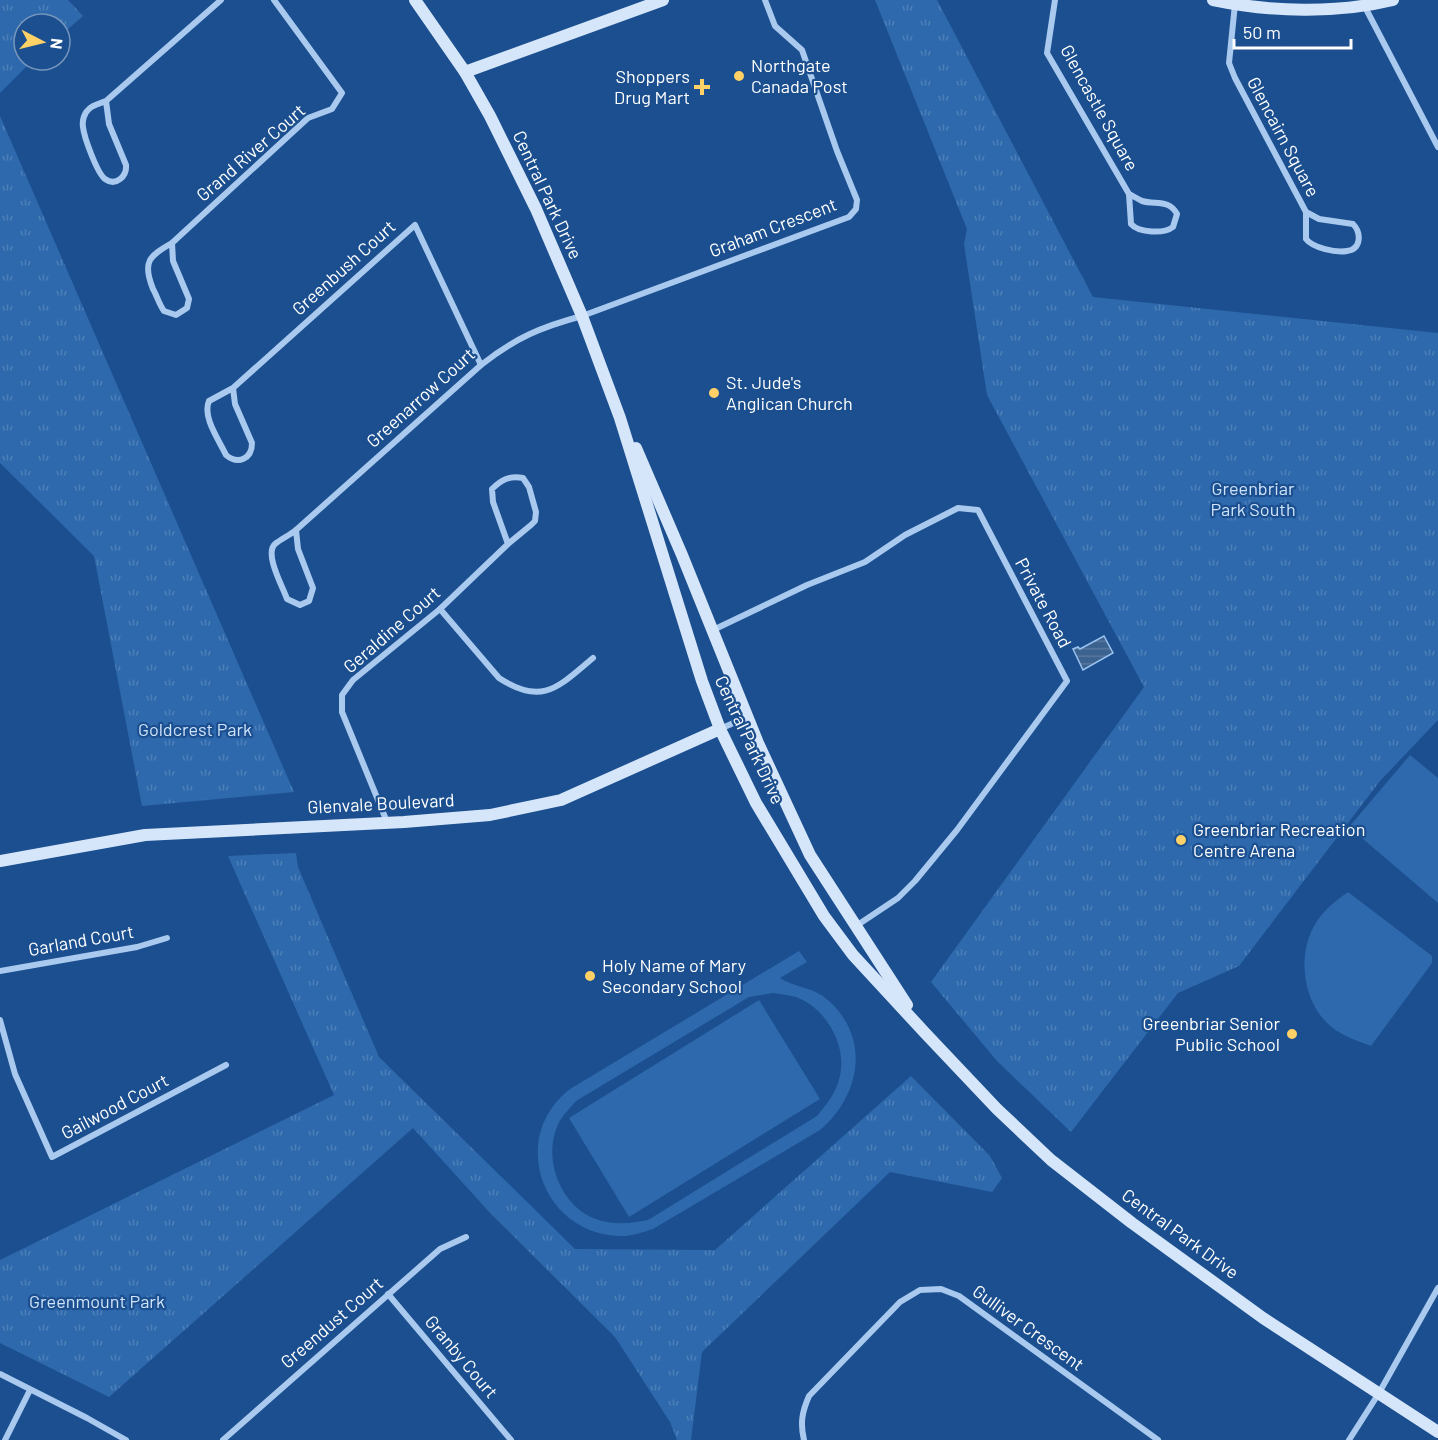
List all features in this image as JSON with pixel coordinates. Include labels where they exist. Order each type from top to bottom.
[{"type":"street","points":[[106,101],[109,124],[126,165],[123,177],[116,182],[107,180],[100,174],[86,138],[82,124],[89,109],[106,101],[221,0]]},
{"type":"street","name":"Grand River Court","points":[[172,243],[173,261],[189,299],[184,311],[176,315],[167,314],[161,307],[148,276],[147,270],[151,257],[172,243],[308,118],[332,109],[342,93],[274,0]]},
{"type":"street","name":"Central Park Drive","points":[[415,0],[465,72],[490,116],[532,202],[582,316],[620,418],[702,681],[720,729],[756,802],[824,916],[853,955],[926,1034],[997,1109],[1052,1160],[1132,1223],[1263,1318],[1438,1432]]},
{"type":"street","points":[[465,72],[663,0]]},
{"type":"street","name":"Graham Crescent","points":[[582,316],[849,217],[856,209],[857,200],[837,151],[802,50],[775,26],[765,0]]},
{"type":"street","name":"Glencastle Square","points":[[1055,0],[1047,53],[1129,194],[1130,221],[1138,229],[1166,232],[1173,227],[1177,214],[1172,207],[1164,203],[1142,201],[1129,194]]},
{"type":"street","points":[[1213,0],[1296,9],[1365,7],[1394,0]]},
{"type":"street","name":"Glencairn Square","points":[[1234,4],[1230,50],[1232,70],[1306,212],[1305,235],[1311,245],[1347,252],[1356,247],[1359,242],[1359,232],[1353,224],[1318,219],[1306,212]]},
{"type":"street","points":[[1365,7],[1438,147]]},
{"type":"street","name":"Greenbush Court","points":[[233,388],[235,404],[252,443],[248,457],[239,461],[226,455],[206,409],[212,398],[233,388],[415,225],[481,365]]},
{"type":"street","name":"Greenarrow Court","points":[[296,530],[298,549],[313,588],[309,601],[300,605],[291,603],[287,599],[271,554],[275,544],[296,530],[502,348],[544,326],[582,316]]},
{"type":"street","name":"Central Park Drive","points":[[620,418],[642,461],[747,717],[810,855],[926,1034]]},
{"type":"street","name":"Geraldine Court","points":[[387,822],[342,712],[342,695],[353,680],[440,609],[535,521],[536,512],[528,487],[523,478],[514,476],[499,482],[492,489],[493,502],[508,544]]},
{"type":"street","name":"Private Road","points":[[713,630],[807,585],[865,562],[905,535],[958,508],[978,510],[1067,681],[957,830],[915,881],[898,898],[856,926]]},
{"type":"street","points":[[440,609],[499,678],[529,692],[544,692],[557,687],[593,658]]},
{"type":"street","name":"Glenvale Boulevard","points":[[0,861],[145,835],[489,815],[561,800],[747,717]]},
{"type":"street","name":"Garland Court","points":[[0,970],[137,947],[167,938]]},
{"type":"street","name":"Gailwood Court","points":[[0,1020],[15,1074],[52,1157],[226,1065]]},
{"type":"street","name":"Greendust Court","points":[[223,1440],[440,1249],[466,1237]]},
{"type":"street","points":[[1349,1440],[1379,1394],[1438,1288]]},
{"type":"street","name":"Gulliver Crescent","points":[[804,1440],[801,1428],[802,1411],[809,1396],[900,1302],[920,1290],[940,1289],[959,1296],[1158,1440]]},
{"type":"street","name":"Granby Court","points":[[388,1294],[511,1440]]},
{"type":"street","points":[[0,1374],[126,1440]]},
{"type":"street","points":[[6,1440],[30,1390]]},
{"type":"green space","points":[[0,0],[68,0],[83,16],[72,26],[72,12],[12,12],[12,72],[21,72],[0,93]]},
{"type":"green space","name":"Greenbriar Park South","points":[[875,0],[937,0],[1093,297],[1438,333],[1438,720],[1380,781],[1239,966],[1178,993],[1071,1132],[997,1061],[931,982],[1144,687],[987,395],[964,244],[967,229]]},
{"type":"green space","name":"Goldcrest Park","points":[[0,116],[294,792],[142,806],[94,556],[0,463]]},
{"type":"green space","points":[[1410,755],[1438,778],[1438,903],[1349,827]]},
{"type":"green space","name":"Greenmount Park","points":[[296,853],[298,867],[379,1057],[575,1249],[715,1250],[911,1076],[990,1156],[1002,1178],[992,1192],[890,1172],[702,1352],[691,1440],[677,1440],[670,1422],[615,1337],[491,1214],[413,1128],[109,1397],[0,1343],[0,1260],[334,1095],[228,856]]},
{"type":"green space","points":[[1348,892],[1432,956],[1432,963],[1371,1046],[1342,1034],[1326,1022],[1312,1001],[1305,977],[1305,952],[1316,922],[1324,912]]},
{"type":"green space","points":[[799,951],[807,962],[780,978],[817,992],[829,1001],[842,1016],[851,1032],[855,1050],[852,1084],[834,1116],[820,1130],[653,1229],[630,1235],[617,1236],[590,1230],[569,1218],[552,1200],[542,1178],[538,1155],[541,1131],[551,1109],[570,1089]],"holes":[[[773,993],[796,997],[807,1002],[825,1019],[837,1040],[840,1052],[840,1076],[834,1093],[817,1116],[648,1220],[625,1223],[602,1221],[575,1206],[565,1194],[558,1180],[553,1165],[552,1149],[561,1119],[576,1101],[749,997]]]},
{"type":"green space","points":[[759,1000],[820,1099],[629,1217],[569,1118]]},
{"type":"shaded area","points":[[1104,636],[1113,653],[1083,670],[1073,649],[1078,647],[1080,649]]},
{"type":"place","name":"Northgate Canada Post","points":[[739,76]]},
{"type":"place","name":"Shoppers Drug Mart","points":[[702,87]]},
{"type":"place","name":"St. Jude's Anglican Church","points":[[714,393]]},
{"type":"place","name":"Greenbriar Recreation Centre Arena","points":[[1181,840]]},
{"type":"place","name":"Holy Name of Mary Secondary School","points":[[590,976]]},
{"type":"place","name":"Greenbriar Senior Public School","points":[[1292,1034]]}]
